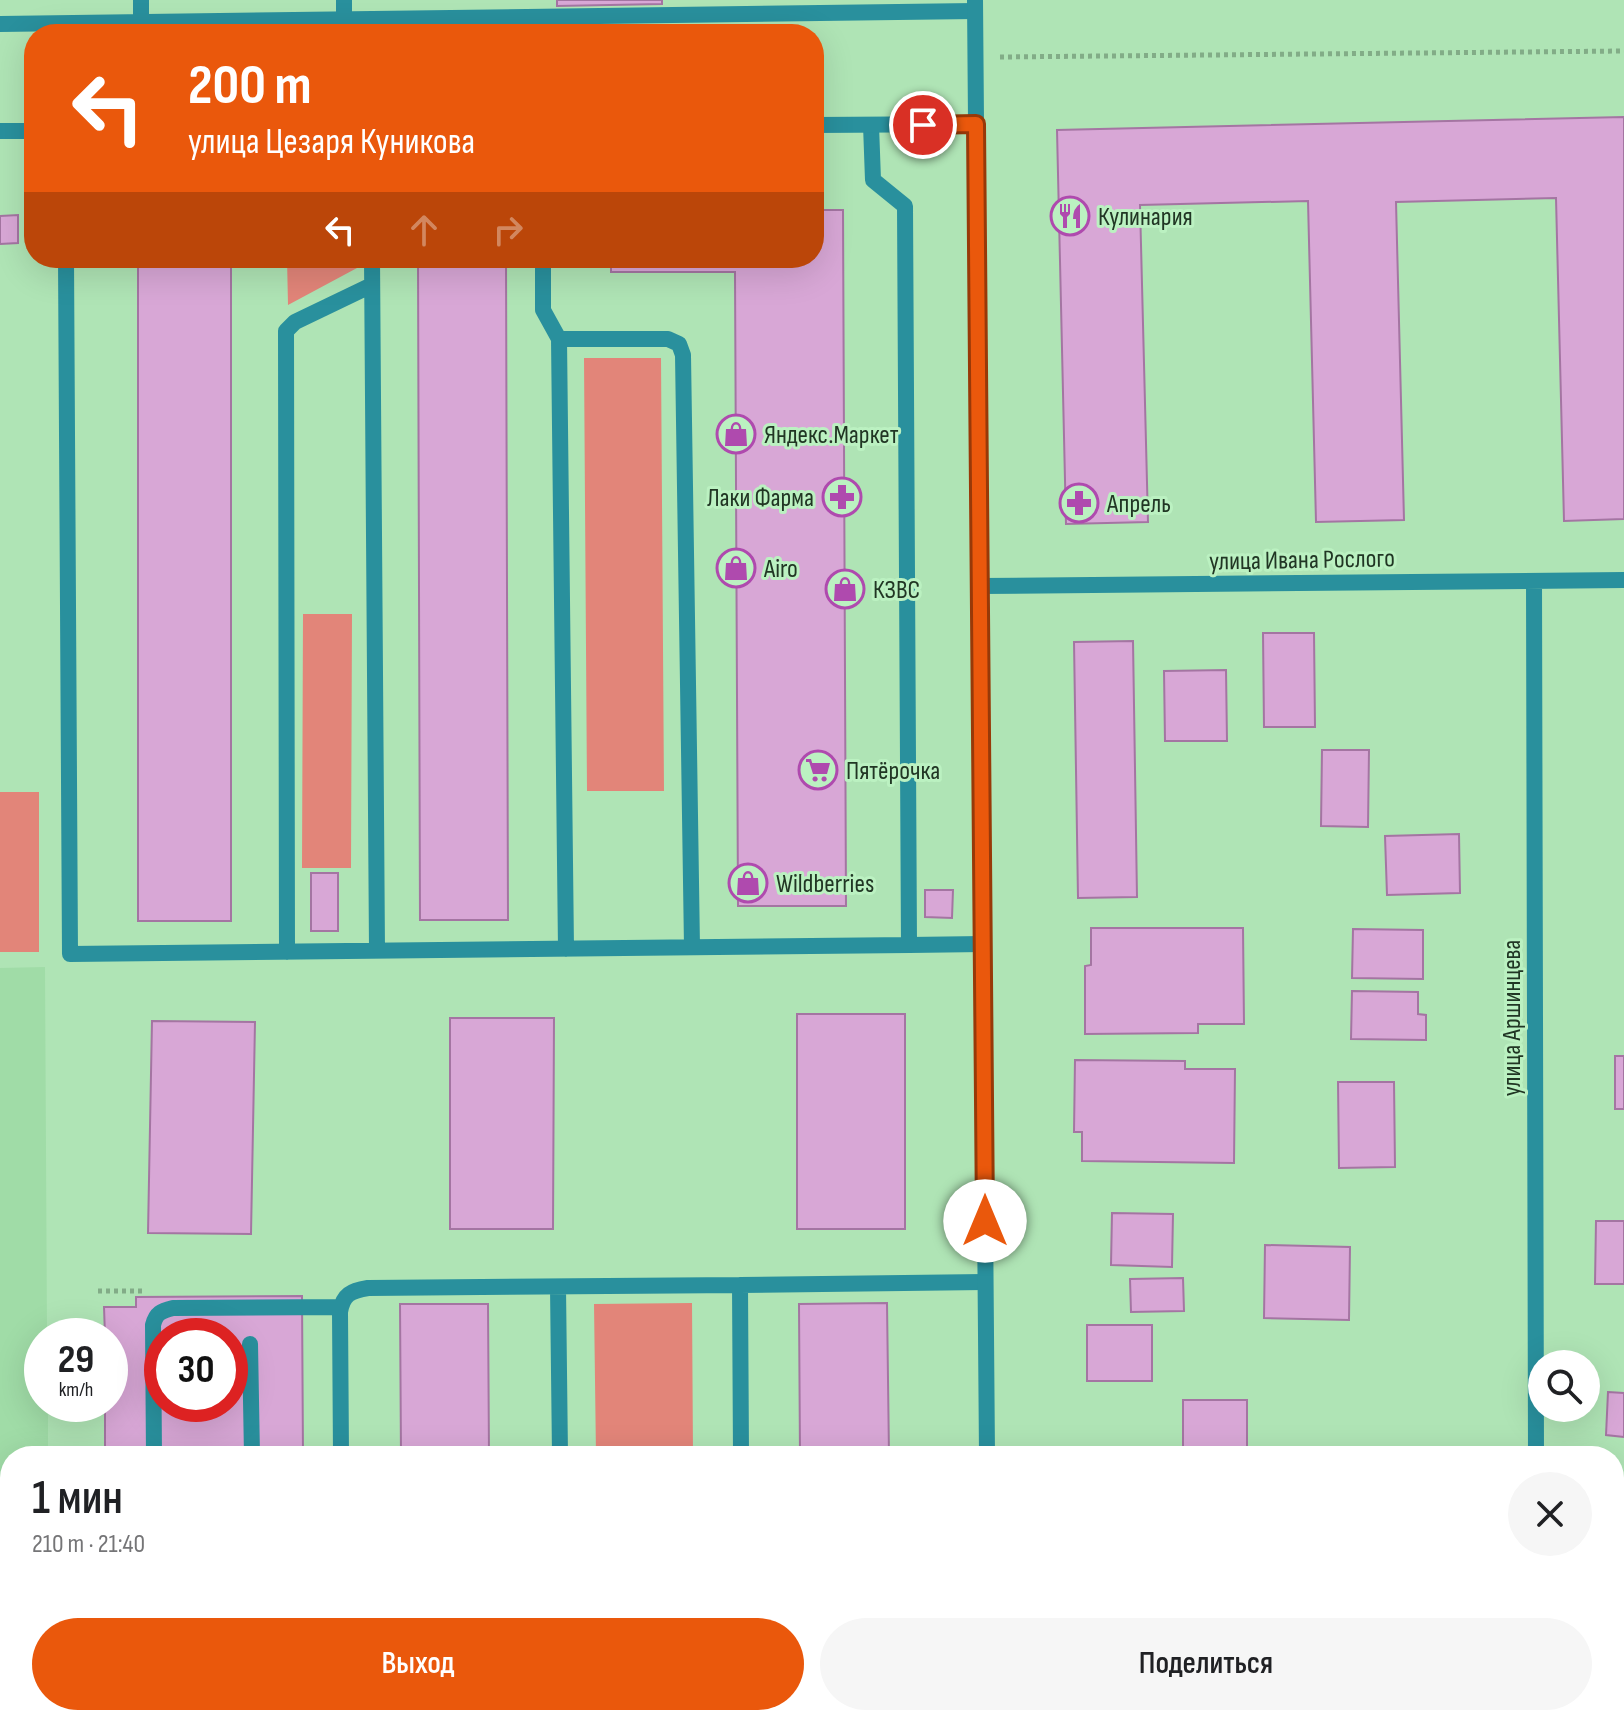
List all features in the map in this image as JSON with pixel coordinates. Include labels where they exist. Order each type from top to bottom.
[{"type":"street","points":[[141,0],[141,22]]},
{"type":"street","points":[[344,0],[344,20]]},
{"type":"street","points":[[0,24],[344,20],[545,8],[975,6],[987,1446]]},
{"type":"street","points":[[824,125],[976,124]]},
{"type":"street","points":[[871,125],[873,180],[905,206],[909,945]]},
{"type":"street","points":[[0,131],[24,131]]},
{"type":"street","points":[[66,268],[70,954],[983,944]]},
{"type":"street","points":[[372,268],[377,950]]},
{"type":"street","points":[[543,268],[543,310],[559,339],[566,949]]},
{"type":"street","points":[[287,952],[284,343],[286,331],[295,322],[372,285]]},
{"type":"street","points":[[559,339],[668,339],[679,344],[683,355],[692,947]]},
{"type":"street","name":"улица Ивана Рослого","points":[[980,586],[1624,580]]},
{"type":"street","name":"улица Аршинцева","points":[[1534,581],[1536,1446]]},
{"type":"street","points":[[341,1446],[341,1307],[351,1291],[368,1288],[985,1282]]},
{"type":"street","points":[[740,1285],[741,1446]]},
{"type":"street","points":[[558,1287],[560,1446]]},
{"type":"street","points":[[154,1446],[153,1325],[161,1311],[173,1308],[341,1307]]},
{"type":"street","points":[[250,1344],[252,1446]]},
{"type":"path","points":[[975,58],[1624,51]]},
{"type":"shaded area","points":[[287,268],[357,268],[288,305]]},
{"type":"shaded area","points":[[584,358],[661,358],[664,791],[587,791]]},
{"type":"shaded area","points":[[303,614],[352,614],[351,868],[302,868]]},
{"type":"shaded area","points":[[0,792],[39,792],[39,952],[0,952]]},
{"type":"shaded area","points":[[45,967],[47,1318],[24,1318],[24,1422],[48,1422],[48,1446],[0,1446],[0,968]]},
{"type":"shaded area","points":[[692,1303],[693,1446],[596,1446],[594,1304]]},
{"type":"building","points":[[557,0],[662,0],[662,4],[557,6]]},
{"type":"building","points":[[1624,117],[1624,519],[1564,521],[1556,198],[1396,202],[1404,520],[1316,522],[1308,201],[1140,205],[1148,522],[1066,524],[1057,130]]},
{"type":"building","points":[[824,210],[843,210],[846,906],[738,906],[735,272],[611,272],[611,268],[824,268]]},
{"type":"building","points":[[18,215],[18,243],[0,244],[0,216]]},
{"type":"building","points":[[138,268],[231,268],[231,921],[138,921]]},
{"type":"building","points":[[418,268],[506,268],[508,920],[420,920]]},
{"type":"building","points":[[1263,633],[1314,633],[1315,727],[1264,727]]},
{"type":"building","points":[[1133,641],[1137,897],[1078,898],[1074,642]]},
{"type":"building","points":[[1226,670],[1227,741],[1165,741],[1164,671]]},
{"type":"building","points":[[1322,750],[1369,750],[1368,827],[1321,826]]},
{"type":"building","points":[[1459,834],[1460,893],[1387,895],[1385,836]]},
{"type":"building","points":[[311,873],[338,873],[338,931],[311,931]]},
{"type":"building","points":[[925,890],[953,890],[952,918],[925,917]]},
{"type":"building","points":[[1091,928],[1243,928],[1244,1024],[1198,1024],[1198,1033],[1085,1034],[1085,966],[1091,965]]},
{"type":"building","points":[[1353,929],[1423,930],[1423,979],[1352,978]]},
{"type":"building","points":[[1352,991],[1418,992],[1418,1014],[1426,1015],[1426,1040],[1351,1039]]},
{"type":"building","points":[[797,1014],[905,1014],[905,1229],[797,1229]]},
{"type":"building","points":[[450,1018],[554,1018],[553,1229],[450,1229]]},
{"type":"building","points":[[152,1021],[255,1022],[251,1234],[148,1233]]},
{"type":"building","points":[[1615,1056],[1624,1056],[1624,1109],[1615,1109]]},
{"type":"building","points":[[1075,1060],[1185,1061],[1185,1069],[1235,1069],[1234,1163],[1082,1161],[1082,1132],[1074,1132]]},
{"type":"building","points":[[1338,1082],[1394,1082],[1395,1167],[1339,1168]]},
{"type":"building","points":[[1112,1213],[1173,1214],[1172,1267],[1111,1265]]},
{"type":"building","points":[[1596,1221],[1624,1221],[1624,1284],[1595,1284]]},
{"type":"building","points":[[1265,1245],[1350,1247],[1349,1320],[1264,1318]]},
{"type":"building","points":[[1183,1278],[1184,1311],[1131,1312],[1130,1279]]},
{"type":"building","points":[[302,1296],[303,1446],[105,1446],[105,1422],[128,1422],[128,1318],[104,1318],[104,1307],[136,1307],[136,1297]]},
{"type":"building","points":[[887,1303],[889,1446],[800,1446],[799,1304]]},
{"type":"building","points":[[400,1304],[488,1304],[489,1446],[401,1446]]},
{"type":"building","points":[[1087,1325],[1152,1325],[1152,1381],[1087,1381]]},
{"type":"building","points":[[1608,1392],[1624,1393],[1624,1437],[1606,1435]]},
{"type":"building","points":[[1183,1400],[1247,1400],[1247,1446],[1183,1446]]},
{"type":"place","name":"Кулинария","points":[[1070,216]]},
{"type":"place","name":"Яндекс.Маркет","points":[[736,434]]},
{"type":"place","name":"Лаки Фарма","points":[[842,497]]},
{"type":"place","name":"Апрель","points":[[1079,503]]},
{"type":"place","name":"Airo","points":[[736,568]]},
{"type":"place","name":"КЗВС","points":[[845,589]]},
{"type":"place","name":"Пятёрочка","points":[[818,770]]},
{"type":"place","name":"Wildberries","points":[[748,883]]},
{"type":"route","points":[[923,125],[976,124],[985,1221]]}]
